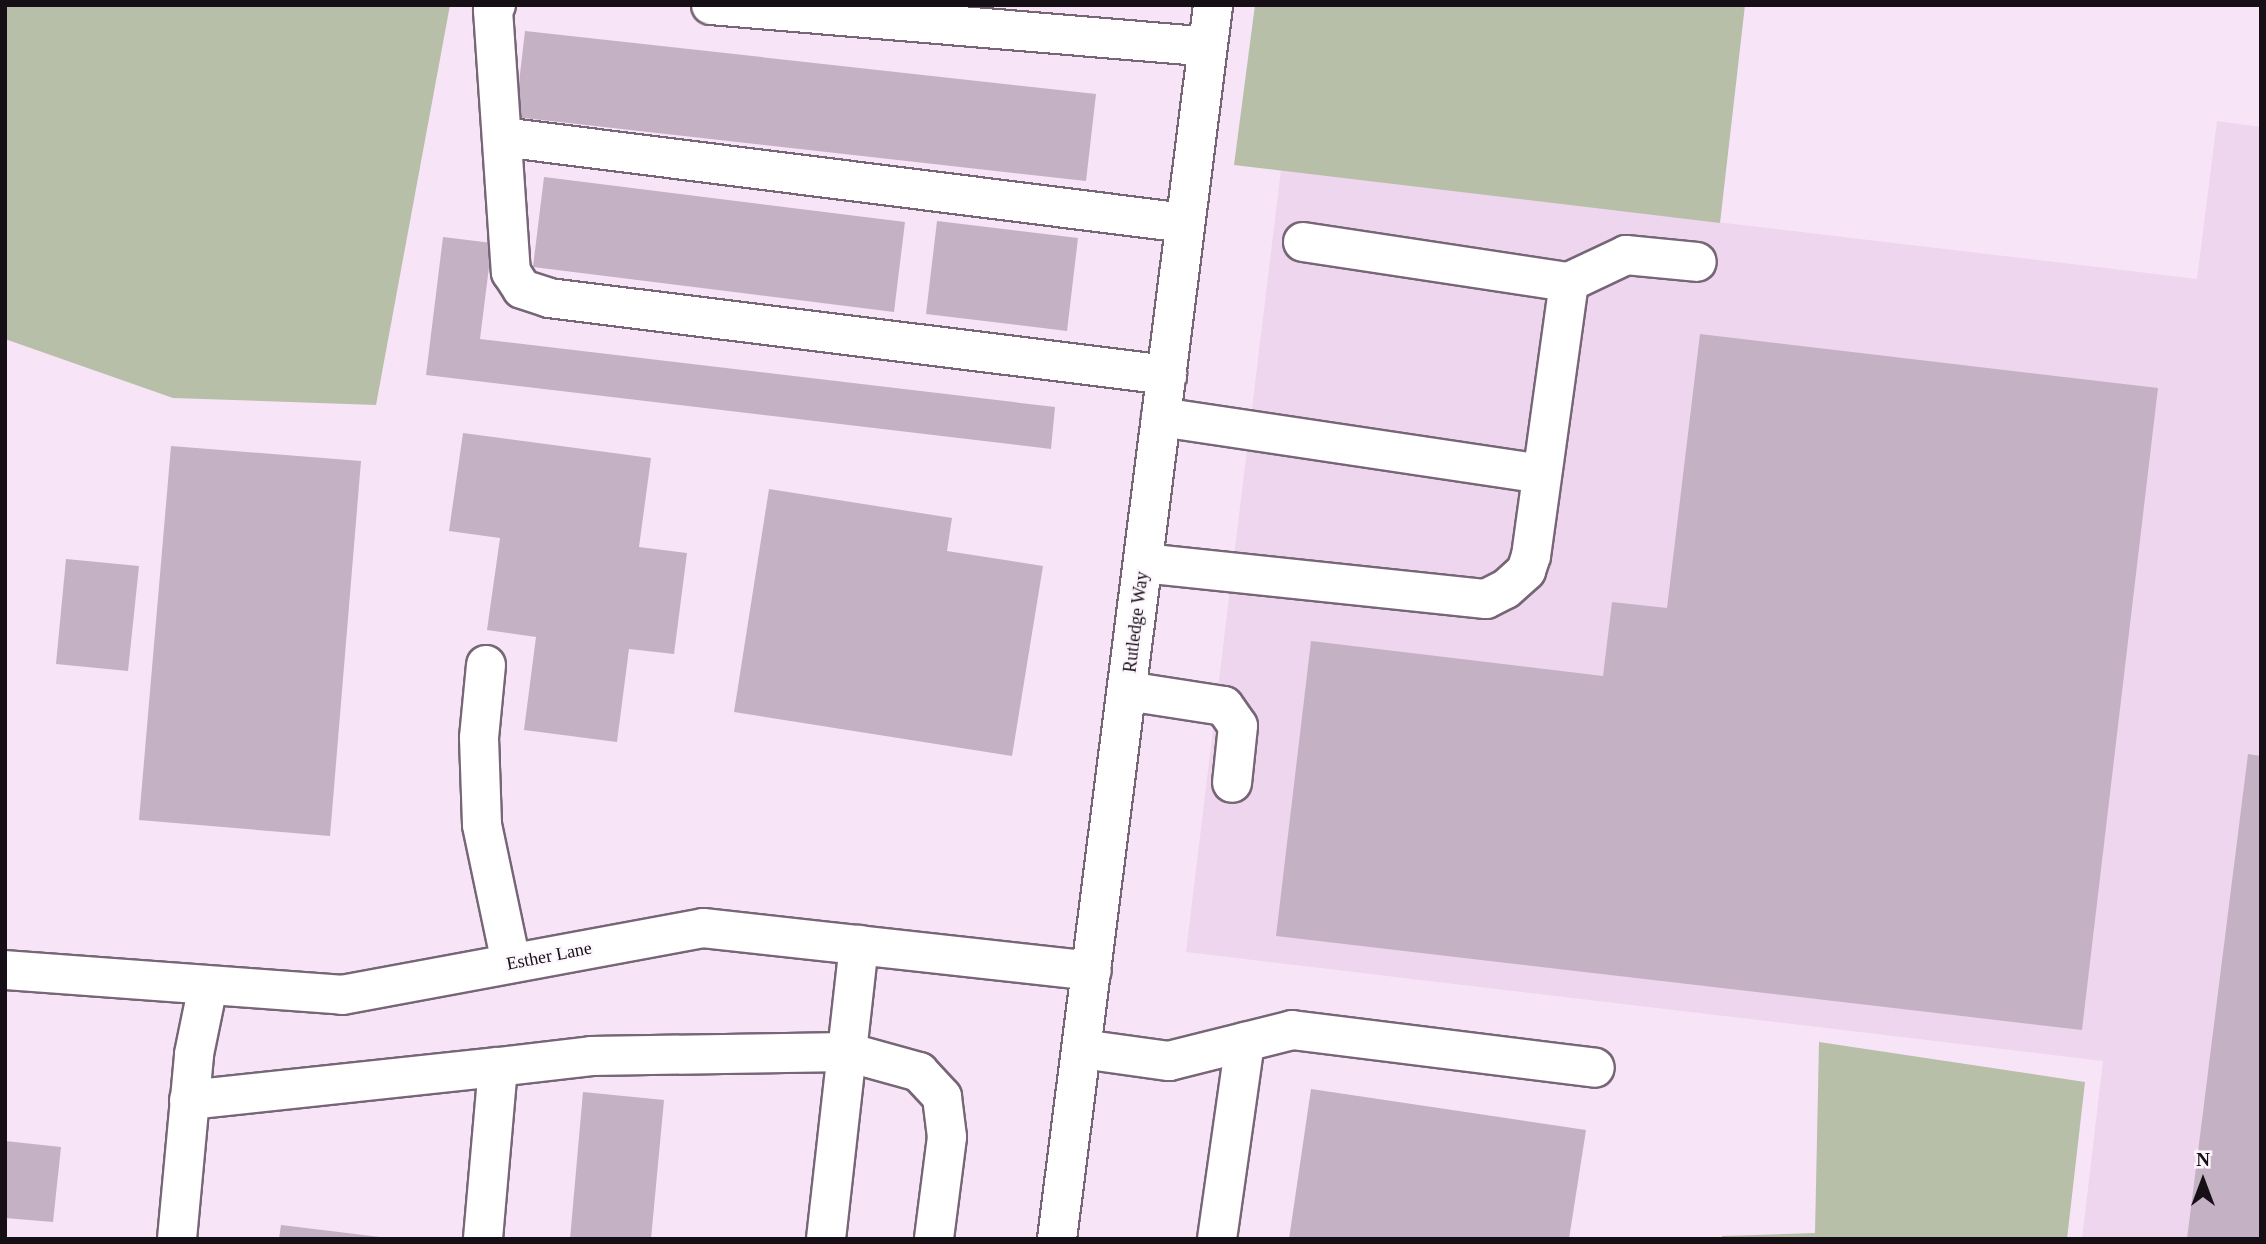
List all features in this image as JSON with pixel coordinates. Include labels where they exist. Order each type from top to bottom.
[{"type":"street","points":[[496,5],[494,10],[510,272],[522,289],[549,298],[1167,375]]},
{"type":"street","points":[[711,5],[1207,47]]},
{"type":"street","name":"Rutledge Way","points":[[1058,1239],[1213,5]]},
{"type":"street","points":[[502,138],[1185,223]]},
{"type":"street","points":[[1303,242],[1569,282],[1626,255],[1696,262]]},
{"type":"street","points":[[1143,563],[1486,600],[1506,589],[1526,571],[1569,282]]},
{"type":"street","points":[[1161,417],[1542,474]]},
{"type":"street","points":[[486,665],[479,738],[482,825],[511,963]]},
{"type":"street","points":[[1127,691],[1224,706],[1238,726],[1232,783]]},
{"type":"street","name":"Esther Lane","points":[[5,970],[342,995],[703,928],[1092,971]]},
{"type":"street","points":[[826,1239],[859,945]]},
{"type":"street","points":[[177,1239],[194,1054],[208,986]]},
{"type":"street","points":[[1082,1049],[1169,1061],[1292,1030],[1595,1068]]},
{"type":"street","points":[[1217,1239],[1245,1042]]},
{"type":"street","points":[[189,1100],[592,1056],[847,1052],[919,1072],[942,1097],[947,1137],[934,1239]]},
{"type":"street","points":[[482,1239],[498,1067]]},
{"type":"shaded area","points":[[2217,121],[2261,127],[2261,1239],[2082,1239],[2103,1061],[1186,952],[1281,170],[2197,279]]},
{"type":"green space","points":[[5,5],[450,5],[376,405],[173,398],[5,339]]},
{"type":"green space","points":[[1255,5],[1745,5],[1720,223],[1234,165]]},
{"type":"green space","points":[[1819,1042],[2085,1082],[2067,1239],[1721,1239],[1722,1236],[1815,1233]]},
{"type":"building","points":[[525,31],[1096,94],[1086,181],[515,117]]},
{"type":"building","points":[[544,177],[905,222],[894,312],[533,267]]},
{"type":"building","points":[[937,221],[1078,238],[1067,331],[926,314]]},
{"type":"building","points":[[443,237],[492,243],[480,339],[1055,407],[1051,449],[426,375]]},
{"type":"building","points":[[1700,334],[2158,388],[2082,1030],[1276,936],[1311,641],[1603,676],[1612,602],[1667,608]]},
{"type":"building","points":[[463,433],[651,458],[639,547],[687,553],[674,654],[629,649],[617,742],[524,730],[536,637],[487,630],[500,538],[449,531]]},
{"type":"building","points":[[171,446],[361,461],[330,836],[139,820]]},
{"type":"building","points":[[769,489],[952,518],[947,551],[1043,566],[1012,756],[734,712]]},
{"type":"building","points":[[66,559],[139,566],[128,671],[56,664]]},
{"type":"building","points":[[2248,754],[2261,756],[2261,1239],[2187,1239]]},
{"type":"building","points":[[1311,1089],[1586,1130],[1569,1239],[1289,1239]]},
{"type":"building","points":[[583,1092],[664,1100],[651,1239],[570,1239]]},
{"type":"building","points":[[5,1141],[61,1147],[53,1222],[5,1218]]},
{"type":"building","points":[[281,1225],[380,1237],[380,1239],[279,1239]]}]
